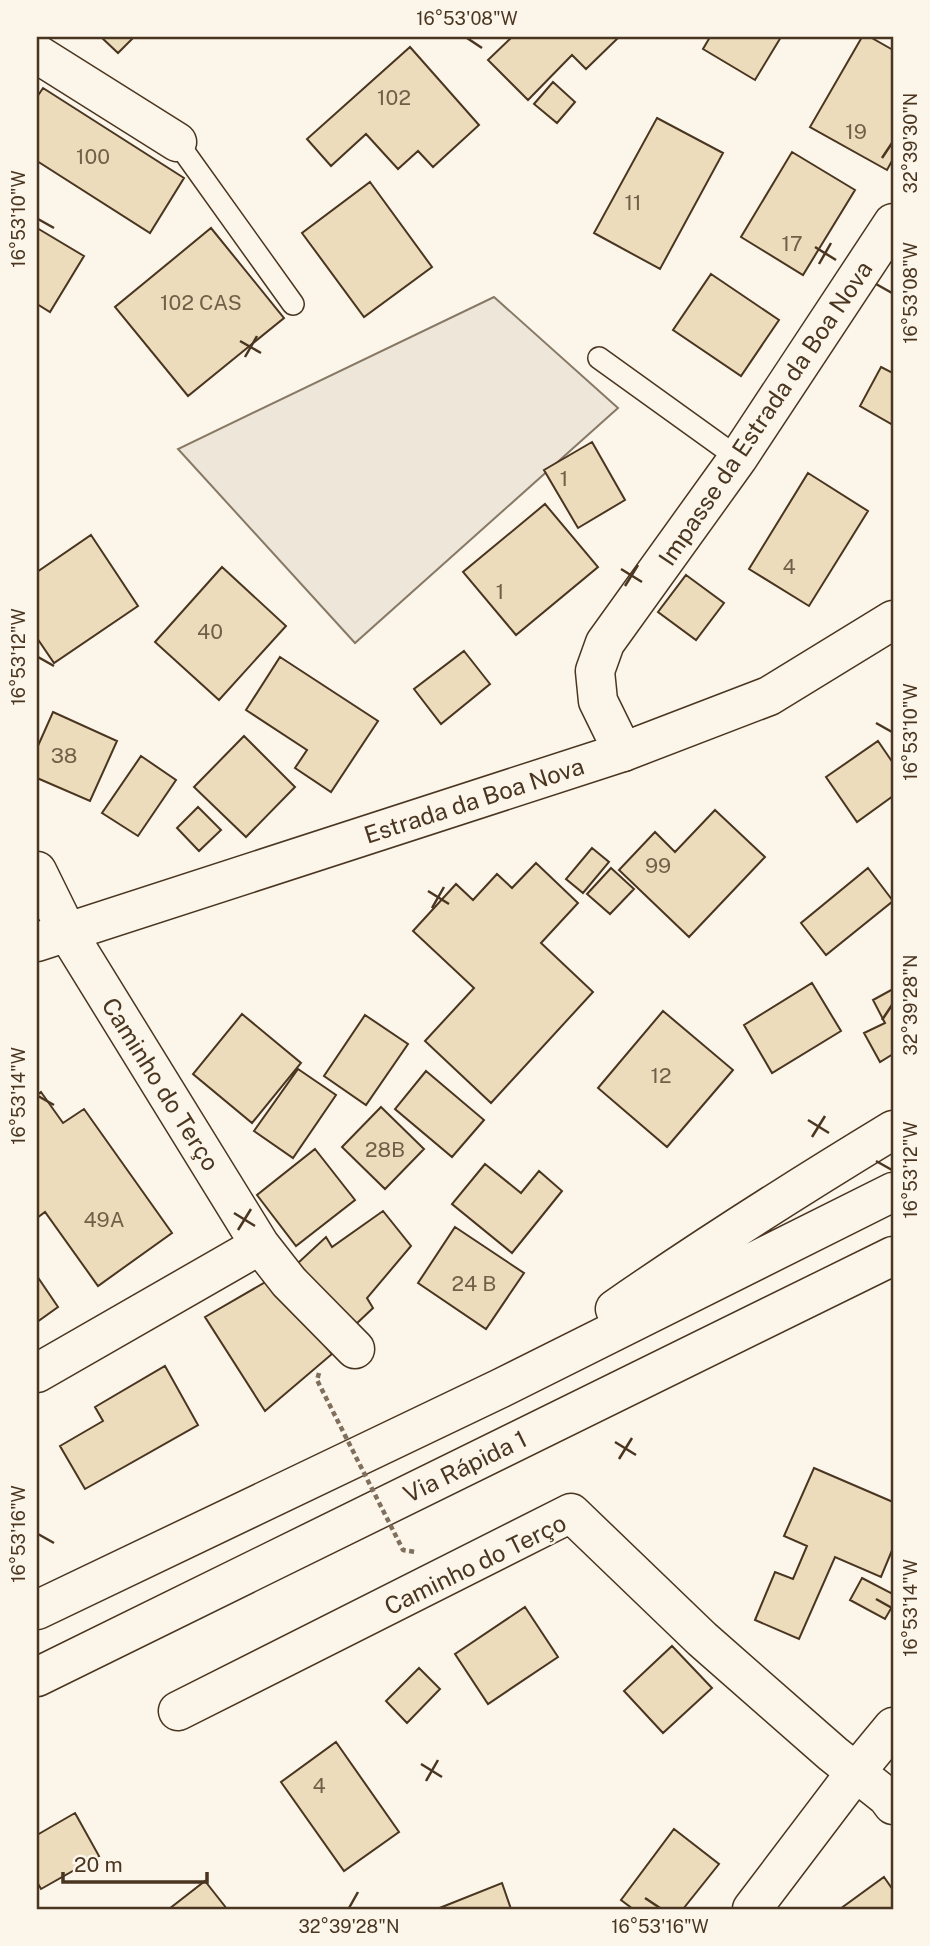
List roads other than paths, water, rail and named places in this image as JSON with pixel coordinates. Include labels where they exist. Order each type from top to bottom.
[{"type":"main road","points":[[37,54],[177,142]]},
{"type":"main road","name":"Impasse da Estrada da Boa Nova","points":[[623,752],[598,701],[595,671],[605,643],[738,458],[893,223]]},
{"type":"main road","name":"Estrada da Boa Nova","points":[[52,937],[623,752],[769,696],[893,620]]},
{"type":"main road","name":"Caminho do Terço","points":[[37,871],[52,937],[260,1245],[289,1282],[355,1349]]},
{"type":"main road","points":[[501,1388],[682,1263],[893,1130]]},
{"type":"main road","points":[[37,1610],[501,1388],[893,1192]]},
{"type":"main road","points":[[37,1373],[260,1245]]},
{"type":"main road","name":"Via Rápida 1","points":[[37,1677],[893,1256]]},
{"type":"main road","name":"Caminho do Terço","points":[[178,1711],[571,1513],[702,1639],[855,1773],[887,1797],[893,1805]]},
{"type":"main road","points":[[752,1909],[893,1727]]},
{"type":"lane","points":[[177,142],[293,304]]},
{"type":"lane","points":[[599,358],[738,458]]}]
